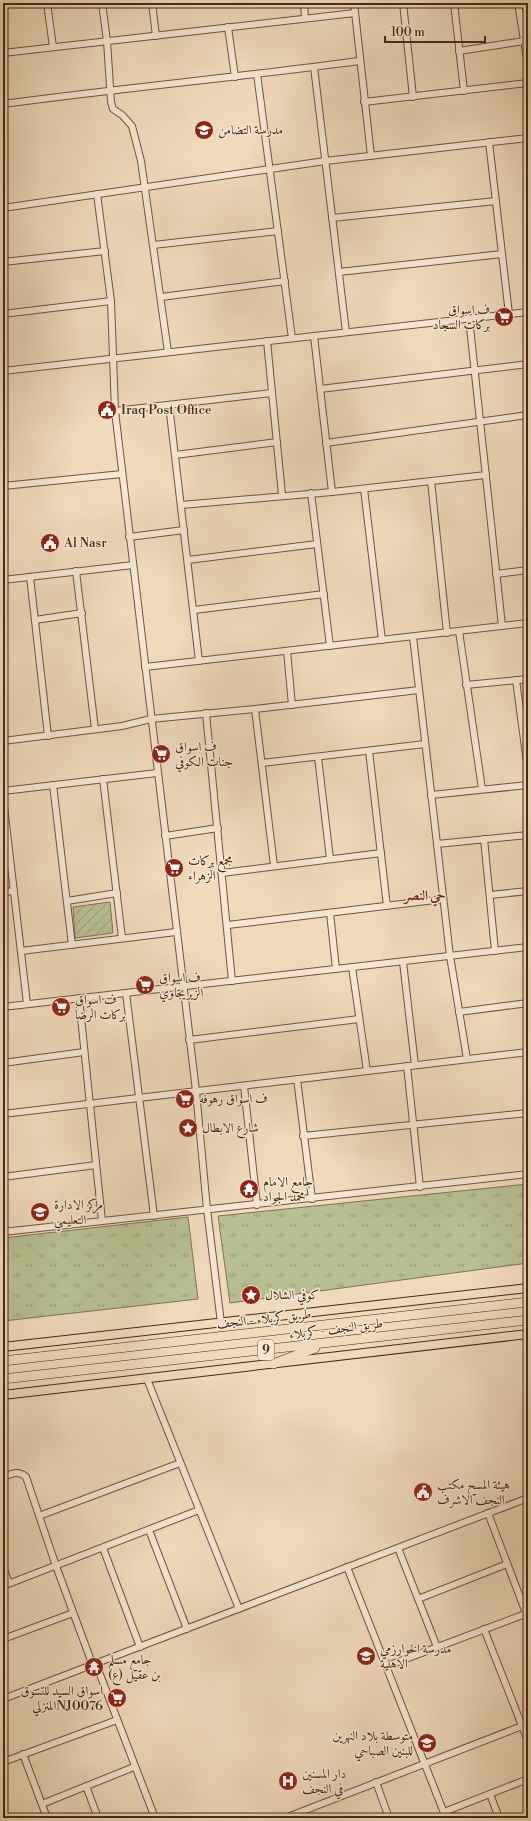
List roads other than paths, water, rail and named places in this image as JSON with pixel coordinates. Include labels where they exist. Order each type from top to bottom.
[{"type":"highway","name":"طريق کربلاء - النجف","points":[[3,1361],[528,1302]]},
{"type":"highway","name":"طريق النجف - کربلاء","points":[[3,1379],[528,1320]]},
{"type":"highway","points":[[273,1364],[327,1343]]},
{"type":"main road","points":[[3,1347],[528,1288]]},
{"type":"main road","points":[[3,1394],[528,1334]]},
{"type":"street","points":[[3,4],[14,3]]},
{"type":"street","points":[[47,3],[53,47]]},
{"type":"street","points":[[102,3],[107,42],[109,90],[113,109],[122,115],[132,126],[141,161],[168,352]]},
{"type":"street","points":[[152,3],[156,36]]},
{"type":"street","points":[[304,3],[305,18]]},
{"type":"street","points":[[354,3],[371,156]]},
{"type":"street","points":[[403,3],[413,97]]},
{"type":"street","points":[[454,3],[464,91]]},
{"type":"street","points":[[518,3],[527,51],[528,65]]},
{"type":"street","points":[[3,53],[355,13]]},
{"type":"street","points":[[520,18],[523,21],[528,22]]},
{"type":"street","points":[[228,27],[234,77]]},
{"type":"street","points":[[459,51],[524,41]]},
{"type":"street","points":[[3,104],[109,90],[234,77],[360,61]]},
{"type":"street","points":[[314,67],[346,332]]},
{"type":"street","points":[[257,74],[292,338]]},
{"type":"street","points":[[364,102],[528,83]]},
{"type":"street","points":[[3,208],[325,161],[528,138]]},
{"type":"street","points":[[489,142],[509,314]]},
{"type":"street","points":[[97,194],[111,301],[114,411],[182,987],[196,1091],[207,1209],[221,1323]]},
{"type":"street","points":[[332,218],[496,201]]},
{"type":"street","points":[[153,245],[278,231]]},
{"type":"street","points":[[3,262],[105,251]]},
{"type":"street","points":[[339,272],[502,254]]},
{"type":"street","points":[[160,297],[285,281]]},
{"type":"street","points":[[3,314],[111,301]]},
{"type":"street","points":[[3,371],[528,312]]},
{"type":"street","points":[[469,318],[502,626]]},
{"type":"street","points":[[314,336],[332,492]]},
{"type":"street","points":[[267,341],[282,495]]},
{"type":"street","points":[[320,389],[528,364]]},
{"type":"street","points":[[114,411],[272,393]]},
{"type":"street","points":[[169,405],[199,661]]},
{"type":"street","points":[[326,443],[528,417]]},
{"type":"street","points":[[175,455],[277,442]]},
{"type":"street","points":[[3,486],[122,474]]},
{"type":"street","points":[[181,504],[332,492],[486,475]]},
{"type":"street","points":[[431,481],[447,633]]},
{"type":"street","points":[[364,488],[382,640]]},
{"type":"street","points":[[311,493],[330,646]]},
{"type":"street","points":[[129,537],[184,530]]},
{"type":"street","points":[[188,560],[318,544]]},
{"type":"street","points":[[3,580],[133,565]]},
{"type":"street","points":[[496,574],[528,570]]},
{"type":"street","points":[[76,571],[95,729]]},
{"type":"street","points":[[30,577],[48,736]]},
{"type":"street","points":[[194,610],[324,594]]},
{"type":"street","points":[[35,620],[82,613]]},
{"type":"street","points":[[145,668],[528,623]]},
{"type":"street","points":[[459,631],[482,789]]},
{"type":"street","points":[[413,637],[450,956],[467,1059]]},
{"type":"street","points":[[287,651],[292,705]]},
{"type":"street","points":[[466,684],[528,679]]},
{"type":"street","points":[[516,680],[528,770]]},
{"type":"street","points":[[3,742],[122,726],[151,719],[292,705],[419,690]]},
{"type":"street","points":[[255,709],[274,866]]},
{"type":"street","points":[[206,713],[228,925],[232,981]]},
{"type":"street","points":[[262,763],[425,744]]},
{"type":"street","points":[[369,751],[387,906]]},
{"type":"street","points":[[318,757],[330,859]]},
{"type":"street","points":[[3,791],[157,773]]},
{"type":"street","points":[[103,779],[122,938]]},
{"type":"street","points":[[431,795],[528,784]]},
{"type":"street","points":[[53,785],[72,945]]},
{"type":"street","points":[[3,798],[27,1004]]},
{"type":"street","points":[[165,836],[218,828]]},
{"type":"street","points":[[437,844],[528,835]]},
{"type":"street","points":[[484,839],[495,951]]},
{"type":"street","points":[[222,873],[381,853]]},
{"type":"street","points":[[3,892],[14,891]]},
{"type":"street","points":[[490,895],[528,891]]},
{"type":"street","points":[[67,902],[117,894]]},
{"type":"street","points":[[228,925],[443,899]]},
{"type":"street","points":[[330,913],[336,969]]},
{"type":"street","points":[[21,951],[176,932]]},
{"type":"street","points":[[3,1007],[528,947]]},
{"type":"street","points":[[403,962],[415,1066]]},
{"type":"street","points":[[352,967],[367,1071]]},
{"type":"street","points":[[126,993],[154,1216]]},
{"type":"street","points":[[79,998],[102,1221]]},
{"type":"street","points":[[459,1012],[528,1003]]},
{"type":"street","points":[[189,1040],[359,1019]]},
{"type":"street","points":[[3,1063],[84,1052]]},
{"type":"street","points":[[3,1114],[527,1052],[528,1064]]},
{"type":"street","points":[[407,1066],[420,1187]]},
{"type":"street","points":[[297,1079],[312,1199]]},
{"type":"street","points":[[244,1086],[257,1205]]},
{"type":"street","points":[[303,1136],[528,1113]]},
{"type":"street","points":[[3,1177],[96,1165]]},
{"type":"street","points":[[3,1232],[528,1174]]},
{"type":"street","points":[[147,1378],[239,1609]]},
{"type":"street","points":[[39,1516],[180,1463]]},
{"type":"street","points":[[3,1477],[17,1472],[22,1473],[26,1477],[73,1613],[155,1818]]},
{"type":"street","points":[[3,1699],[528,1498]]},
{"type":"street","points":[[3,1586],[199,1510]]},
{"type":"street","points":[[387,1666],[527,1613],[488,1513]]},
{"type":"street","points":[[149,1530],[187,1629]]},
{"type":"street","points":[[103,1548],[140,1647]]},
{"type":"street","points":[[398,1548],[437,1647]]},
{"type":"street","points":[[418,1599],[507,1564]]},
{"type":"street","points":[[3,1567],[10,1583]]},
{"type":"street","points":[[347,1567],[445,1815],[490,1794],[528,1779]]},
{"type":"street","points":[[3,1639],[73,1613]]},
{"type":"street","points":[[484,1629],[528,1741]]},
{"type":"street","points":[[3,1762],[117,1720]]},
{"type":"street","points":[[286,1818],[522,1726]]},
{"type":"street","points":[[23,1754],[47,1818]]},
{"type":"street","points":[[42,1804],[134,1767]]},
{"type":"street","points":[[376,1782],[390,1818]]},
{"type":"street","points":[[86,1786],[98,1818]]},
{"type":"street","points":[[490,1794],[499,1818]]},
{"type":"place","name":"مدرسة التضامن","points":[[204,130]]},
{"type":"place","name":"ف اسواق بركات السجاد","points":[[504,317]]},
{"type":"place","name":"Iraq Post Office","points":[[107,410]]},
{"type":"place","name":"Al Nasr","points":[[50,543]]},
{"type":"place","name":"ف اسواق جنات الكوفي","points":[[161,754]]},
{"type":"place","name":"مجمع بركات الزهراء","points":[[174,868]]},
{"type":"place","name":"ف اسواق الزيريجاوي","points":[[145,985]]},
{"type":"place","name":"ف اسواق بركات الرضا","points":[[61,1007]]},
{"type":"place","name":"ف اسواق رهوفه","points":[[185,1099]]},
{"type":"place","name":"شارع الابطال","points":[[188,1128]]},
{"type":"place","name":"جامع الامام محمد الجواد","points":[[249,1189]]},
{"type":"place","name":"مركز الادارة التعليمي","points":[[40,1212]]},
{"type":"place","name":"كوفي الشلال","points":[[251,1295]]},
{"type":"place","name":"هيئة المسح مكتب النجف الاشرف","points":[[423,1492]]},
{"type":"place","name":"مدرسة الخوارزمي الاهلية","points":[[366,1656]]},
{"type":"place","name":"جامع مسلم بن عقيل (ع)","points":[[94,1667]]},
{"type":"place","name":"اسواق السيد للتسوق المنزليNJ0076","points":[[117,1698]]},
{"type":"place","name":"متوسطة بلاد النهرين للبنين الصباحي","points":[[427,1743]]},
{"type":"place","name":"دار المسنين في النجف","points":[[288,1781]]},
{"type":"district","name":"حي النصر","points":[[425,896]]}]
